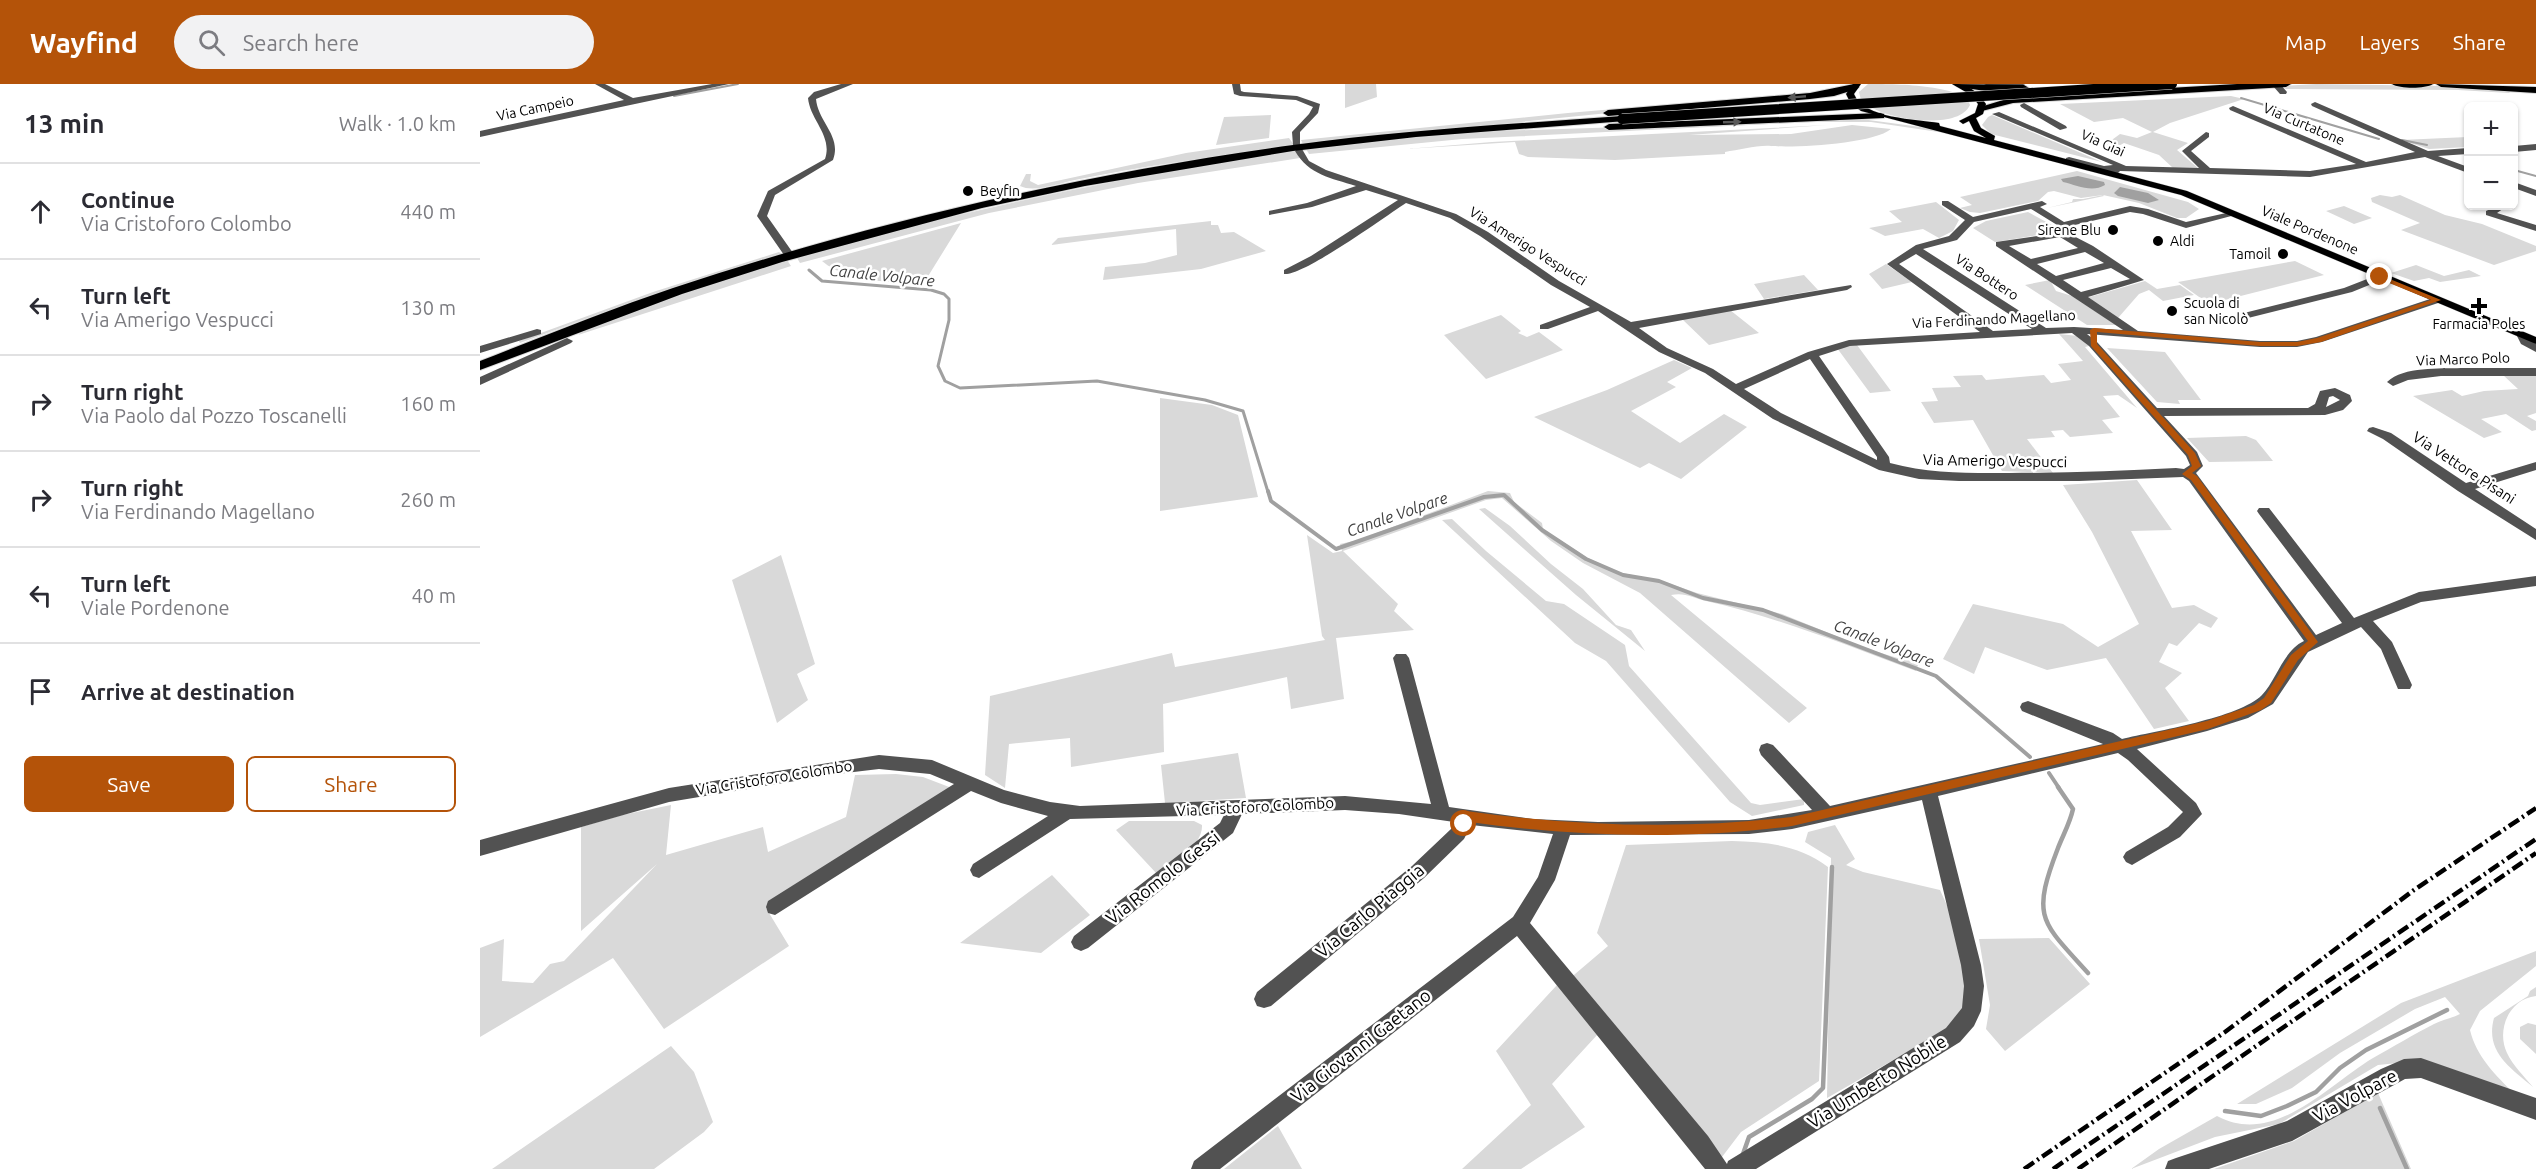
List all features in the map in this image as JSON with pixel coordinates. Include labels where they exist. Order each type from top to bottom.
[{"type":"highway","points":[[1957,84],[1993,89],[2086,84]]},
{"type":"highway","points":[[480,366],[654,298],[767,263],[918,221],[999,202],[1133,174],[1225,158],[1381,138],[1484,129],[2172,84]]},
{"type":"highway","points":[[2397,84],[2428,84]]},
{"type":"highway","points":[[2441,84],[2536,90]]},
{"type":"highway","points":[[1484,129],[1579,116],[1823,94],[1855,85]]},
{"type":"highway","points":[[1982,108],[2013,100],[2282,87]]},
{"type":"highway","points":[[1484,129],[1569,129],[1880,116]]},
{"type":"main road","points":[[1957,84],[1976,94],[1982,102],[1982,108],[1972,118],[1977,129],[1994,139],[2107,168]]},
{"type":"main road","name":"Viale Pordenone","points":[[1855,85],[1851,94],[1855,103],[1880,116],[1927,125],[2184,193]]},
{"type":"main road","name":"Viale Pordenone","points":[[1927,125],[1953,123],[1972,118]]},
{"type":"main road","name":"Viale Pordenone","points":[[2134,171],[2380,277],[2534,339]]},
{"type":"street","points":[[599,84],[632,101]]},
{"type":"street","name":"Via Campeio","points":[[480,134],[632,101],[725,84]]},
{"type":"street","points":[[792,259],[762,216],[771,193],[829,160],[833,153],[832,143],[811,106],[812,98],[817,94],[849,84]]},
{"type":"street","name":"Via Amerigo Vespucci","points":[[1236,84],[1235,89],[1243,94],[1297,98],[1317,106],[1315,113],[1298,126],[1294,136],[1302,160],[1311,167],[1453,216],[1484,234],[1555,284],[1600,307],[1630,326],[1663,350],[1709,371],[1777,416],[1884,467],[1919,475],[1959,477],[2079,477],[2176,472],[2187,474]]},
{"type":"street","points":[[1988,84],[2021,84]]},
{"type":"street","points":[[2315,104],[2424,153],[2464,168]]},
{"type":"street","name":"Via Giai","points":[[2024,105],[2063,128],[2068,134],[2059,139]]},
{"type":"street","name":"Via Curtatone","points":[[2233,108],[2364,164]]},
{"type":"street","points":[[1996,114],[2059,139]]},
{"type":"street","name":"Via Giai","points":[[2059,139],[2063,128]]},
{"type":"street","points":[[2206,135],[2186,151],[2209,172]]},
{"type":"street","name":"Via Giai","points":[[2059,139],[2134,171]]},
{"type":"street","points":[[2518,149],[2536,147]]},
{"type":"street","points":[[2107,168],[2157,174],[2209,172],[2310,174],[2424,153],[2464,151]]},
{"type":"street","name":"Viale Pordenone","points":[[2048,156],[2134,171]]},
{"type":"street","points":[[2157,174],[2163,183]]},
{"type":"street","points":[[1272,213],[1309,205],[1367,186]]},
{"type":"street","points":[[2518,186],[2533,192]]},
{"type":"street","points":[[2518,198],[2533,192]]},
{"type":"street","points":[[1288,272],[1405,200]]},
{"type":"street","points":[[1946,203],[1971,220]]},
{"type":"street","points":[[1990,334],[1892,264],[1916,249],[1953,238],[1971,220],[2037,205],[2062,225],[2130,209],[2145,211],[2186,225],[2232,213]]},
{"type":"street","points":[[2495,210],[2489,213],[2535,228]]},
{"type":"street","points":[[2078,296],[2139,280],[2089,248],[2062,234],[2000,244],[2078,296],[2120,322],[2133,333]]},
{"type":"street","points":[[2028,263],[2089,248]]},
{"type":"street","name":"Via Bottero","points":[[1916,249],[2043,331]]},
{"type":"street","points":[[2054,280],[2114,264]]},
{"type":"street","points":[[2236,318],[2348,290],[2380,277]]},
{"type":"street","points":[[1630,326],[1847,287]]},
{"type":"street","name":"Via Ferdinando Magellano","points":[[1734,389],[1812,354],[1834,346],[1864,341],[2094,330],[2267,344],[2297,344],[2318,340],[2437,300]]},
{"type":"street","points":[[1544,327],[1600,307]]},
{"type":"street","points":[[2074,330],[2093,344],[2192,455],[2197,466],[2187,474],[2194,478],[2214,504],[2313,642]]},
{"type":"street","points":[[2093,344],[2094,330]]},
{"type":"street","points":[[480,350],[537,332]]},
{"type":"street","points":[[480,381],[567,341]]},
{"type":"street","points":[[1812,354],[1883,457],[1884,467]]},
{"type":"street","name":"Via Marco Polo","points":[[2393,382],[2402,376],[2466,371],[2536,372]]},
{"type":"street","points":[[2153,412],[2310,412]]},
{"type":"street","name":"Via Vettore Pisani","points":[[2373,431],[2387,436],[2536,534]]},
{"type":"street","points":[[2463,488],[2536,465]]},
{"type":"street","points":[[2264,511],[2357,622],[2387,646],[2404,685]]},
{"type":"street","name":"Via Cristoforo Colombo","points":[[480,848],[669,795],[879,762],[932,766],[1001,796],[1067,812],[1105,813],[1345,803],[1564,828],[1749,827],[1792,822],[2208,725],[2258,707],[2267,700],[2295,658],[2313,642],[2400,603],[2419,597],[2536,581]]},
{"type":"street","points":[[1401,658],[1442,813]]},
{"type":"street","points":[[2028,707],[2107,738],[2120,746],[2134,755],[2190,808],[2193,814],[2174,832],[2132,857]]},
{"type":"street","points":[[1767,750],[1826,813]]},
{"type":"street","points":[[775,907],[971,782]]},
{"type":"street","name":"Via Umberto Nobile","points":[[1736,1169],[1953,1035],[1964,1024],[1974,1004],[1976,992],[1928,791]]},
{"type":"street","name":"Via Romolo Gessi","points":[[1081,942],[1227,828],[1236,808]]},
{"type":"street","points":[[979,870],[1067,812]]},
{"type":"street","name":"Via Carlo Piaggia","points":[[1264,999],[1418,872],[1458,834],[1466,816]]},
{"type":"street","name":"Via Giovanni Gaetano","points":[[1202,1169],[1520,923],[1546,880],[1564,828]]},
{"type":"street","points":[[1520,923],[1527,936],[1718,1169]]},
{"type":"street","name":"Via Volpare","points":[[2176,1169],[2292,1130],[2404,1069],[2421,1068],[2536,1109]]},
{"type":"shaded area","points":[[1345,84],[1376,84],[1377,97],[1345,108]]},
{"type":"shaded area","points":[[1868,84],[1909,85],[1941,89],[1965,98],[1970,105],[1964,113],[1942,120],[1902,118],[1878,111],[1861,100],[1859,92]]},
{"type":"shaded area","points":[[2316,84],[2445,86],[2511,91],[2509,93],[2458,90],[2286,89],[2280,86]]},
{"type":"shaded area","points":[[1836,90],[1303,144],[1301,140],[1568,113]]},
{"type":"shaded area","points":[[2231,96],[2244,99],[2170,123],[2153,132],[2188,143],[2177,150],[2199,169],[2173,168],[2159,155],[2124,143],[2115,148],[2105,145],[2120,134],[2137,138],[2152,132],[2123,118],[2094,122],[2060,104]]},
{"type":"shaded area","points":[[1271,115],[1269,138],[1216,145],[1224,117]]},
{"type":"shaded area","points":[[1992,115],[2102,162],[1991,134],[1982,125]]},
{"type":"shaded area","points":[[1861,119],[1943,130],[2148,184],[2174,193],[1952,134],[1871,122],[1811,122],[1462,139],[1309,154],[1306,149],[1468,132]]},
{"type":"shaded area","points":[[1827,125],[1689,135],[1791,134],[1852,125],[1891,129],[1868,138],[1833,144],[1760,146],[1725,152],[1725,154],[1615,160],[1528,157],[1519,154],[1515,142],[1406,149],[1492,142]]},
{"type":"shaded area","points":[[2464,137],[2464,147],[2429,149],[2401,140]]},
{"type":"shaded area","points":[[1289,138],[1294,145],[1129,170],[1040,188],[1020,186],[1026,174],[1031,174],[1030,181],[1038,185],[1186,153]]},
{"type":"shaded area","points":[[1296,151],[1300,158],[1138,183],[989,213],[800,263],[797,258],[920,225],[1045,196],[1107,183]]},
{"type":"shaded area","points":[[2077,171],[2188,202],[2199,209],[2186,218],[2177,218],[2139,203],[2103,195],[2081,198],[2054,191],[2048,192],[2038,201],[1980,213],[1960,208],[1972,205],[1960,197]]},
{"type":"shaded area","points":[[2078,176],[2104,182],[2105,185],[2084,188],[2063,182],[2061,179]]},
{"type":"shaded area","points":[[2120,187],[2148,193],[2159,200],[2148,203],[2118,196],[2114,193]]},
{"type":"shaded area","points":[[2103,195],[2047,208],[2072,202],[2073,199]]},
{"type":"shaded area","points":[[2380,195],[2392,197],[2400,195],[2445,215],[2482,224],[2536,246],[2536,251],[2494,265],[2401,230],[2420,223],[2372,202],[2371,198]]},
{"type":"shaded area","points":[[1936,202],[1959,220],[1953,231],[1939,238],[1923,229],[1885,236],[1869,228],[1902,222],[1889,211]]},
{"type":"shaded area","points":[[2344,206],[2372,218],[2354,224],[2326,211]]},
{"type":"shaded area","points":[[2028,212],[2063,231],[1995,242],[1973,228],[1986,221]]},
{"type":"shaded area","points":[[1211,221],[1211,225],[1218,225],[1221,233],[1234,232],[1266,251],[1201,269],[1103,280],[1105,267],[1145,263],[1177,255],[1176,229],[1051,245],[1058,238]]},
{"type":"shaded area","points":[[961,223],[922,286],[857,278],[833,269],[822,261]]},
{"type":"shaded area","points":[[779,252],[782,254],[651,295],[520,343],[519,341],[653,292]]},
{"type":"shaded area","points":[[787,260],[791,266],[578,335],[589,327],[640,308]]},
{"type":"shaded area","points":[[2295,261],[2324,275],[2209,304],[2178,282]]},
{"type":"shaded area","points":[[1886,264],[1912,282],[1882,289],[1869,274]]},
{"type":"shaded area","points":[[2416,265],[2444,276],[2469,270],[2481,276],[2440,282],[2429,278],[2414,281],[2391,273]]},
{"type":"shaded area","points":[[1804,275],[1818,290],[1764,299],[1754,284]]},
{"type":"shaded area","points":[[2050,280],[2056,291],[2072,296],[2116,325],[2087,325],[2025,285]]},
{"type":"shaded area","points":[[2145,281],[2157,289],[2180,285],[2194,295],[2163,301],[2149,290],[2139,294],[2118,318],[2086,298]]},
{"type":"shaded area","points":[[1730,310],[1759,333],[1709,345],[1682,319]]},
{"type":"shaded area","points":[[1501,315],[1521,331],[1518,333],[1527,337],[1539,332],[1563,350],[1486,379],[1444,335]]},
{"type":"shaded area","points":[[2059,334],[2078,336],[2089,346],[2085,347],[2137,408],[2118,395],[2103,396],[2120,417],[2102,420],[2113,433],[2070,437],[2063,430],[2051,431],[2055,437],[2027,439],[2053,473],[2002,471],[1973,420],[1934,423],[1921,402],[1938,401],[1932,388],[1961,387],[1953,376],[1982,375],[1986,380],[2044,375],[2051,383],[2071,380],[2058,364],[2083,361]]},
{"type":"shaded area","points":[[1857,345],[1891,391],[1870,393],[1837,348]]},
{"type":"shaded area","points":[[2107,348],[2165,352],[2201,400],[2178,400],[2180,404],[2157,402]]},
{"type":"shaded area","points":[[1674,360],[1692,368],[1667,382],[1676,387],[1631,411],[1680,443],[1724,414],[1747,427],[1681,479],[1649,463],[1640,468],[1534,417],[1607,390]]},
{"type":"shaded area","points":[[2503,375],[2536,376],[2536,413],[2527,416],[2536,421],[2536,430],[2532,431],[2506,414],[2481,419],[2502,432],[2484,438],[2413,396],[2452,390],[2462,396],[2484,391],[2518,389]]},
{"type":"shaded area","points":[[1160,398],[1212,405],[1238,415],[1258,497],[1160,511]]},
{"type":"shaded area","points":[[2246,436],[2256,440],[2273,461],[2209,462],[2187,438]]},
{"type":"shaded area","points":[[2137,480],[2172,530],[2131,531],[2172,608],[2194,605],[2218,618],[2211,628],[2199,623],[2177,646],[2169,643],[2159,662],[2182,673],[2165,688],[2189,721],[2154,729],[2106,658],[2047,670],[1985,647],[1974,674],[1943,659],[1973,604],[2063,624],[2098,647],[2139,624],[2092,532],[2063,485]]},
{"type":"shaded area","points":[[1488,491],[1510,493],[1514,502],[1542,523],[1543,529],[1586,557],[1618,572],[1665,582],[1697,593],[1782,614],[1868,649],[1919,662],[1916,671],[1760,615],[1685,595],[1671,595],[1807,708],[1789,723],[1640,593],[1583,563],[1551,541],[1502,498],[1486,500],[1343,551],[1398,604],[1394,611],[1414,630],[1336,638],[1344,699],[1291,709],[1287,677],[1163,704],[1164,752],[1071,767],[1070,738],[1009,744],[1005,788],[985,775],[990,696],[1172,653],[1175,667],[1325,640],[1322,636],[1307,535],[1333,553],[1342,551],[1340,544],[1358,540]]},
{"type":"shaded area","points":[[1485,508],[1510,526],[1551,564],[1583,589],[1616,625],[1631,630],[1645,651],[1576,595],[1479,509]]},
{"type":"shaded area","points":[[1452,519],[1546,601],[1564,604],[1625,645],[1629,666],[1751,803],[1760,805],[1804,799],[1804,805],[1752,816],[1730,802],[1606,661],[1575,643],[1442,520]]},
{"type":"shaded area","points":[[781,555],[815,664],[797,674],[808,700],[777,723],[732,580]]},
{"type":"shaded area","points":[[1238,753],[1246,798],[1165,803],[1161,765]]},
{"type":"shaded area","points":[[896,774],[923,777],[957,790],[766,908],[789,946],[664,1029],[613,958],[480,1037],[480,948],[504,939],[502,981],[533,983],[550,964],[564,961],[657,864],[581,931],[581,827],[622,815],[671,805],[666,855],[763,827],[768,852],[846,817],[855,775]]},
{"type":"shaded area","points":[[1129,821],[1194,821],[1202,825],[1198,840],[1192,847],[1157,874],[1116,830]]},
{"type":"shaded area","points":[[1835,825],[1855,859],[1846,865],[1863,872],[1940,890],[1950,912],[1959,947],[1967,999],[1959,1018],[1944,1031],[1827,1098],[1831,858],[1805,842],[1808,832]]},
{"type":"shaded area","points":[[1732,841],[1783,846],[1806,854],[1828,867],[1819,1081],[1741,1132],[1722,1157],[1568,980],[1608,946],[1597,933],[1626,845]]},
{"type":"shaded area","points":[[1052,875],[1090,915],[1041,953],[960,943]]},
{"type":"shaded area","points":[[2049,938],[2090,984],[2005,1051],[1986,1029],[1990,1005],[1979,939]]},
{"type":"shaded area","points":[[2536,951],[2536,966],[2480,1011],[2470,1030],[2482,1057],[2515,1094],[2408,1062],[2378,1065],[2279,1124],[2215,1137],[2131,1169],[2159,1149],[2217,1116],[2238,1124],[2259,1124],[2300,1109],[2373,1058],[2434,1024],[2460,1014],[2445,997],[2415,1009],[2340,1053],[2292,1088],[2256,1104],[2237,1104],[2401,1003]]},
{"type":"shaded area","points":[[1557,985],[1598,1034],[1552,1084],[1585,1127],[1521,1169],[1462,1169],[1531,1105],[1496,1051]]},
{"type":"shaded area","points":[[2536,987],[2536,996],[2527,998],[2512,1009],[2507,1017],[2503,1035],[2509,1058],[2533,1087],[2501,1057],[2493,1040],[2492,1030],[2494,1018],[2528,996],[2530,991]]},
{"type":"shaded area","points":[[2528,1023],[2536,1025],[2536,1054],[2520,1039],[2520,1027]]},
{"type":"shaded area","points":[[671,1046],[694,1072],[713,1122],[704,1132],[654,1169],[492,1169]]},
{"type":"shaded area","points":[[2378,1093],[2411,1169],[2214,1169],[2294,1141]]},
{"type":"shaded area","points":[[1278,1126],[1302,1169],[1224,1169]]},
{"type":"waterway","points":[[674,96],[738,84]]},
{"type":"waterway","points":[[2241,98],[2379,139]]},
{"type":"waterway","points":[[2402,140],[2427,145]]},
{"type":"waterway","points":[[2518,171],[2536,176]]},
{"type":"waterway","name":"Canale Volpare","points":[[809,270],[822,281],[931,290],[944,294],[949,299],[949,320],[938,366],[945,381],[960,388],[1097,381],[1205,400],[1243,411],[1268,492]]},
{"type":"waterway","name":"Canale Volpare","points":[[1268,491],[1271,501],[1336,549],[1484,497],[1504,495],[1542,530],[1586,559],[1623,575],[1659,581],[1703,598],[1763,610],[1936,676],[2030,757]]},
{"type":"waterway","name":"Canale Volpare","points":[[2049,773],[2059,788]]},
{"type":"waterway","name":"Canale Volpare","points":[[2058,787],[2073,809],[2050,871],[2043,905],[2045,917],[2051,929],[2088,973]]},
{"type":"waterway","points":[[1743,1154],[1749,1137],[1812,1099],[1823,1088],[1832,867]]},
{"type":"waterway","name":"Canale Volpare","points":[[2225,1111],[2261,1116],[2287,1106],[2316,1092],[2340,1068],[2366,1050],[2447,1010]]},
{"type":"waterway","points":[[2380,1108],[2407,1169]]},
{"type":"railway","points":[[2024,1169],[2225,1032],[2414,890],[2536,808]]},
{"type":"railway","points":[[2053,1169],[2536,839]]},
{"type":"railway","points":[[2078,1169],[2536,853]]},
{"type":"place","name":"Beyfin","points":[[968,191]]},
{"type":"place","name":"Sirene Blu","points":[[2113,230]]},
{"type":"place","name":"Aldi","points":[[2158,241]]},
{"type":"place","name":"Tamoil","points":[[2283,254]]},
{"type":"place","name":"Farmacia Poles","points":[[2479,306]]},
{"type":"place","name":"Scuola di san Nicolò","points":[[2172,311]]},
{"type":"route","points":[[1464,824],[1466,816],[1533,826],[1598,829],[1749,827],[1792,822],[2208,725],[2258,707],[2267,700],[2303,648],[2313,642],[2240,539],[2194,478],[2187,474],[2197,466],[2192,455],[2093,344],[2094,330],[2273,345],[2297,344],[2318,340],[2437,300],[2380,277]]}]
